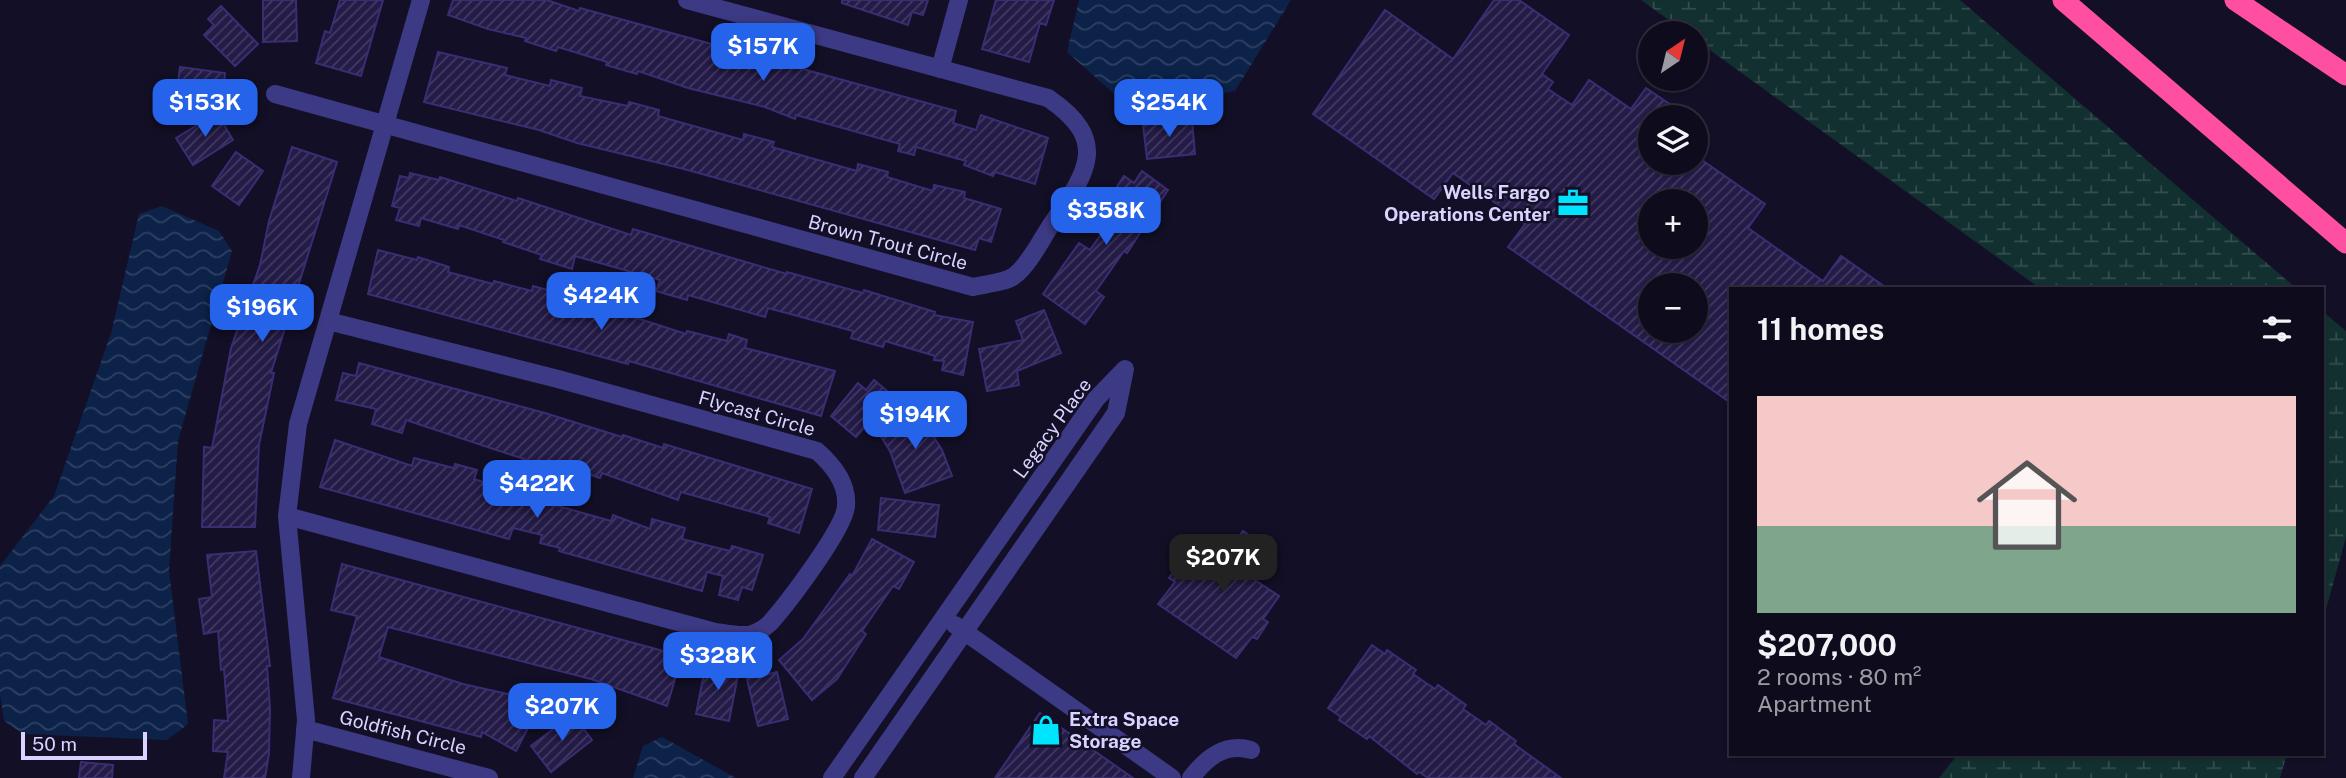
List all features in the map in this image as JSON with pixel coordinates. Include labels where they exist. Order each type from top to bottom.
[{"type":"highway","points":[[2063,0],[2346,243]]},
{"type":"highway","points":[[2235,0],[2346,75]]},
{"type":"street","points":[[301,778],[305,729],[287,516],[298,424],[421,0]]},
{"type":"street","name":"Brown Trout Circle","points":[[275,94],[973,288],[1014,276],[1079,184],[1088,152],[1085,134],[1072,115],[1048,99],[687,0]]},
{"type":"street","points":[[940,69],[959,0]]},
{"type":"street","name":"Flycast Circle","points":[[287,516],[715,632],[750,635],[768,625],[832,538],[847,504],[843,486],[833,465],[817,451],[558,379],[327,321]]},
{"type":"street","name":"Legacy Place","points":[[832,778],[1096,399],[1125,369],[1116,413],[863,778]]},
{"type":"street","points":[[943,617],[1172,778]]},
{"type":"street","name":"Goldfish Circle","points":[[305,729],[489,778]]},
{"type":"street","points":[[1191,778],[1205,761],[1218,752],[1234,748],[1251,750]]},
{"type":"green space","points":[[1641,0],[1960,0],[2295,287],[2038,287],[1708,49],[1708,21],[1670,21]]},
{"type":"green space","points":[[2324,313],[2346,331],[2346,537],[2324,617]]},
{"type":"green space","points":[[1956,756],[2286,756],[2280,778],[1939,778]]},
{"type":"water","points":[[1079,0],[1291,0],[1235,91],[1156,106],[1120,99],[1067,52]]},
{"type":"water","points":[[162,206],[219,231],[232,251],[178,441],[169,571],[188,724],[167,740],[23,734],[4,721],[0,694],[0,566],[54,496],[111,333],[139,214]]},
{"type":"water","points":[[662,737],[736,778],[633,778],[643,746]]},
{"type":"building","points":[[263,0],[296,0],[297,41],[263,42]]},
{"type":"building","points":[[340,0],[383,0],[361,76],[316,63],[325,31],[330,33]]},
{"type":"building","points":[[453,0],[547,0],[579,11],[580,8],[956,111],[953,123],[976,130],[981,115],[1048,138],[1035,184],[995,172],[993,176],[964,165],[966,161],[916,147],[914,155],[898,151],[900,144],[796,115],[795,119],[765,107],[688,88],[638,71],[637,74],[558,47],[556,51],[525,41],[526,38],[488,29],[448,15]]},
{"type":"building","points":[[842,0],[928,0],[923,15],[912,12],[908,25],[842,3]]},
{"type":"building","points":[[996,0],[1054,0],[1046,25],[1040,23],[1029,62],[982,49]]},
{"type":"building","name":"Wells Fargo Operations Center","points":[[1494,0],[1519,0],[1569,35],[1542,74],[1553,82],[1548,89],[1572,105],[1589,80],[1631,109],[1644,91],[1650,91],[1671,105],[1638,105],[1638,175],[1708,175],[1708,164],[1765,204],[1748,228],[1823,281],[1841,256],[1885,287],[1729,287],[1729,402],[1645,343],[1708,343],[1708,273],[1638,273],[1638,338],[1508,247],[1525,224],[1453,173],[1434,199],[1313,114],[1385,10],[1453,59]]},
{"type":"building","points":[[221,6],[258,44],[235,66],[204,35],[214,25],[208,19]]},
{"type":"building","points":[[438,52],[507,68],[505,75],[550,86],[551,80],[582,88],[580,96],[628,106],[629,102],[659,110],[658,116],[743,140],[744,134],[774,142],[772,147],[857,171],[858,164],[888,172],[887,177],[933,191],[934,185],[965,192],[964,198],[1001,209],[991,242],[979,238],[975,250],[684,169],[577,143],[539,130],[424,102]]},
{"type":"building","points":[[180,67],[225,73],[222,104],[176,98]]},
{"type":"building","points":[[217,113],[233,140],[193,165],[176,138]]},
{"type":"building","points":[[1192,120],[1195,154],[1147,159],[1143,125]]},
{"type":"building","points":[[292,147],[337,162],[271,373],[274,373],[259,445],[255,527],[202,527],[204,447],[212,448],[231,348],[260,265],[269,221]]},
{"type":"building","points":[[236,152],[263,171],[239,205],[212,186]]},
{"type":"building","points":[[1142,171],[1168,190],[1127,253],[1124,251],[1096,291],[1104,297],[1085,324],[1043,294],[1079,243],[1090,250],[1109,223],[1098,216],[1124,176],[1134,183]]},
{"type":"building","points":[[410,173],[439,180],[440,177],[517,201],[518,198],[631,235],[633,229],[787,274],[863,293],[864,290],[935,312],[934,315],[973,322],[963,375],[942,370],[944,361],[934,360],[935,356],[885,341],[883,347],[851,338],[853,331],[768,308],[765,317],[688,295],[687,300],[656,291],[660,280],[575,256],[572,269],[540,259],[542,255],[503,242],[504,240],[459,225],[458,229],[421,218],[419,226],[396,220],[400,208],[392,206],[400,176],[409,178]]},
{"type":"building","points":[[378,250],[417,260],[418,257],[449,267],[448,272],[493,284],[494,281],[532,291],[533,286],[566,295],[565,300],[612,310],[686,334],[687,331],[727,341],[729,334],[747,340],[745,348],[835,371],[821,416],[629,361],[628,364],[368,294]]},
{"type":"building","points":[[1044,310],[1061,353],[1017,371],[1019,385],[987,391],[979,349],[1023,340],[1016,321]]},
{"type":"building","points":[[359,363],[663,448],[664,444],[812,489],[799,533],[768,523],[770,517],[681,492],[678,500],[602,473],[600,478],[562,465],[560,471],[406,420],[402,433],[372,424],[376,409],[336,400],[343,373],[356,376]]},
{"type":"building","points":[[874,380],[892,395],[856,437],[831,416],[858,383],[866,390]]},
{"type":"building","points":[[915,407],[942,450],[952,476],[905,493],[890,451],[877,430]]},
{"type":"building","points":[[335,440],[412,466],[414,458],[454,468],[455,464],[477,470],[474,479],[530,498],[611,521],[613,515],[650,529],[652,519],[685,528],[682,539],[730,551],[732,546],[763,555],[752,590],[742,587],[738,600],[719,595],[723,576],[707,572],[702,591],[559,551],[560,548],[540,543],[542,535],[513,528],[509,539],[320,487]]},
{"type":"building","points":[[881,498],[939,505],[935,537],[878,530]]},
{"type":"building","points":[[1243,531],[1275,553],[1255,580],[1279,596],[1263,619],[1268,622],[1257,639],[1252,637],[1236,658],[1158,604],[1175,582],[1169,578],[1182,561],[1187,564],[1202,544],[1224,559]]},
{"type":"building","points":[[872,539],[914,562],[899,589],[893,586],[862,631],[866,634],[837,679],[812,700],[779,660],[803,639],[850,574],[852,576]]},
{"type":"building","points":[[256,551],[270,666],[267,666],[269,753],[265,778],[224,778],[228,752],[213,751],[214,720],[228,721],[224,669],[221,670],[218,631],[204,634],[199,599],[212,597],[207,555]]},
{"type":"building","points":[[342,564],[682,656],[667,706],[591,679],[388,627],[379,657],[463,684],[512,695],[538,709],[516,751],[482,732],[481,737],[333,698],[357,616],[331,610]]},
{"type":"building","points":[[1372,645],[1385,654],[1387,650],[1416,670],[1413,674],[1435,689],[1438,685],[1466,705],[1463,709],[1486,725],[1489,721],[1516,741],[1514,744],[1561,778],[1428,778],[1419,772],[1417,774],[1369,736],[1367,739],[1339,720],[1341,717],[1328,708]]},
{"type":"building","points":[[706,663],[739,670],[729,721],[696,714]]},
{"type":"building","points":[[777,672],[788,719],[758,726],[747,679]]},
{"type":"building","name":"Extra Space Storage","points":[[1040,713],[1133,778],[995,778]]},
{"type":"building","points":[[573,714],[592,740],[551,772],[531,746]]},
{"type":"building","points":[[81,762],[113,765],[112,778],[79,778]]},
{"type":"place","name":"Wells Fargo Operations Center","points":[[1573,203]]},
{"type":"place","name":"Extra Space Storage","points":[[1046,730]]}]
